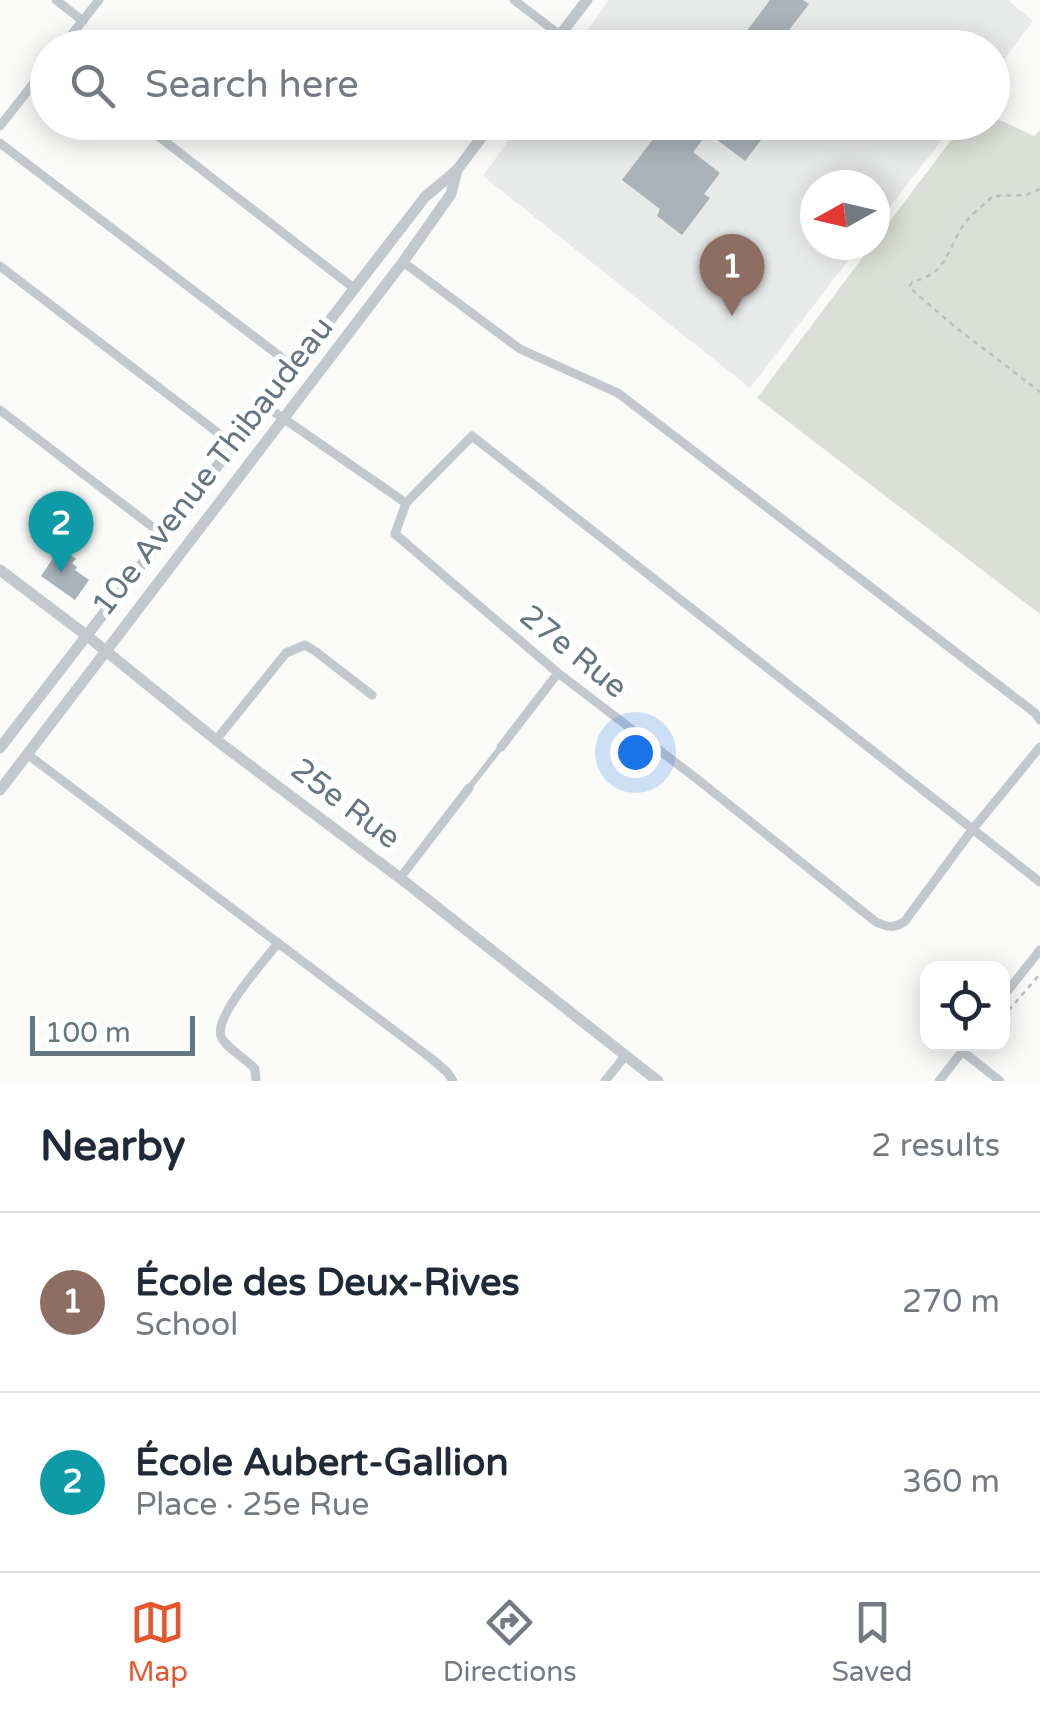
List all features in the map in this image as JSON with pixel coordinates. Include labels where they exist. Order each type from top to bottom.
[{"type":"street","points":[[56,0],[83,21]]},
{"type":"street","points":[[76,30],[99,0]]},
{"type":"street","points":[[514,0],[553,30]]},
{"type":"street","points":[[564,30],[587,0]]},
{"type":"street","points":[[0,126],[30,88]]},
{"type":"street","points":[[163,140],[355,289]]},
{"type":"street","name":"10e Avenue Thibaudeau","points":[[0,748],[425,197],[458,170],[480,140]]},
{"type":"street","points":[[0,143],[294,367]]},
{"type":"street","name":"10e Avenue Thibaudeau","points":[[0,790],[403,262],[450,194],[458,170]]},
{"type":"street","points":[[403,262],[520,349],[618,393],[1040,720]]},
{"type":"street","points":[[0,266],[234,446]]},
{"type":"street","points":[[264,405],[406,503],[472,436],[1040,882]]},
{"type":"street","points":[[0,410],[164,536]]},
{"type":"street","name":"27e Rue","points":[[406,503],[395,534],[558,673],[876,922],[888,927],[905,922],[972,830]]},
{"type":"street","name":"25e Rue","points":[[0,570],[658,1081]]},
{"type":"street","points":[[216,740],[294,648],[305,645],[315,650],[372,696]]},
{"type":"street","points":[[400,878],[558,673]]},
{"type":"street","points":[[972,830],[1040,747]]},
{"type":"street","points":[[27,754],[432,1060],[453,1081]]},
{"type":"street","points":[[256,1081],[255,1068],[226,1043],[219,1024],[278,943]]},
{"type":"street","points":[[1010,988],[1040,950]]},
{"type":"street","points":[[939,1081],[963,1051]]},
{"type":"street","points":[[968,1051],[1000,1081]]},
{"type":"street","points":[[606,1081],[625,1056]]},
{"type":"path","points":[[1040,189],[1026,195],[994,196],[965,222],[939,270],[913,281],[910,287],[1040,392]]},
{"type":"path","points":[[1010,1009],[1040,974]]},
{"type":"shaded area","points":[[609,0],[1008,0],[1033,21],[1010,51],[1010,30],[588,30]]},
{"type":"shaded area","points":[[1010,125],[1034,136],[1040,130],[1040,614],[757,398],[861,260],[890,260],[890,221],[951,140],[1010,140]]},
{"type":"shaded area","points":[[509,140],[942,140],[890,207],[890,170],[800,170],[800,260],[848,260],[750,388],[483,176]]},
{"type":"building","points":[[770,0],[803,0],[809,4],[789,30],[748,30]]},
{"type":"building","points":[[652,140],[702,140],[693,152],[720,173],[704,194],[710,198],[682,235],[657,216],[660,209],[622,180]]},
{"type":"building","points":[[717,140],[761,140],[745,161]]},
{"type":"building","points":[[60,548],[76,559],[72,563],[77,567],[75,570],[89,580],[75,600],[41,576]]},
{"type":"place","name":"École des Deux-Rives","points":[[732,316]]},
{"type":"place","name":"École Aubert-Gallion","points":[[61,573]]}]
